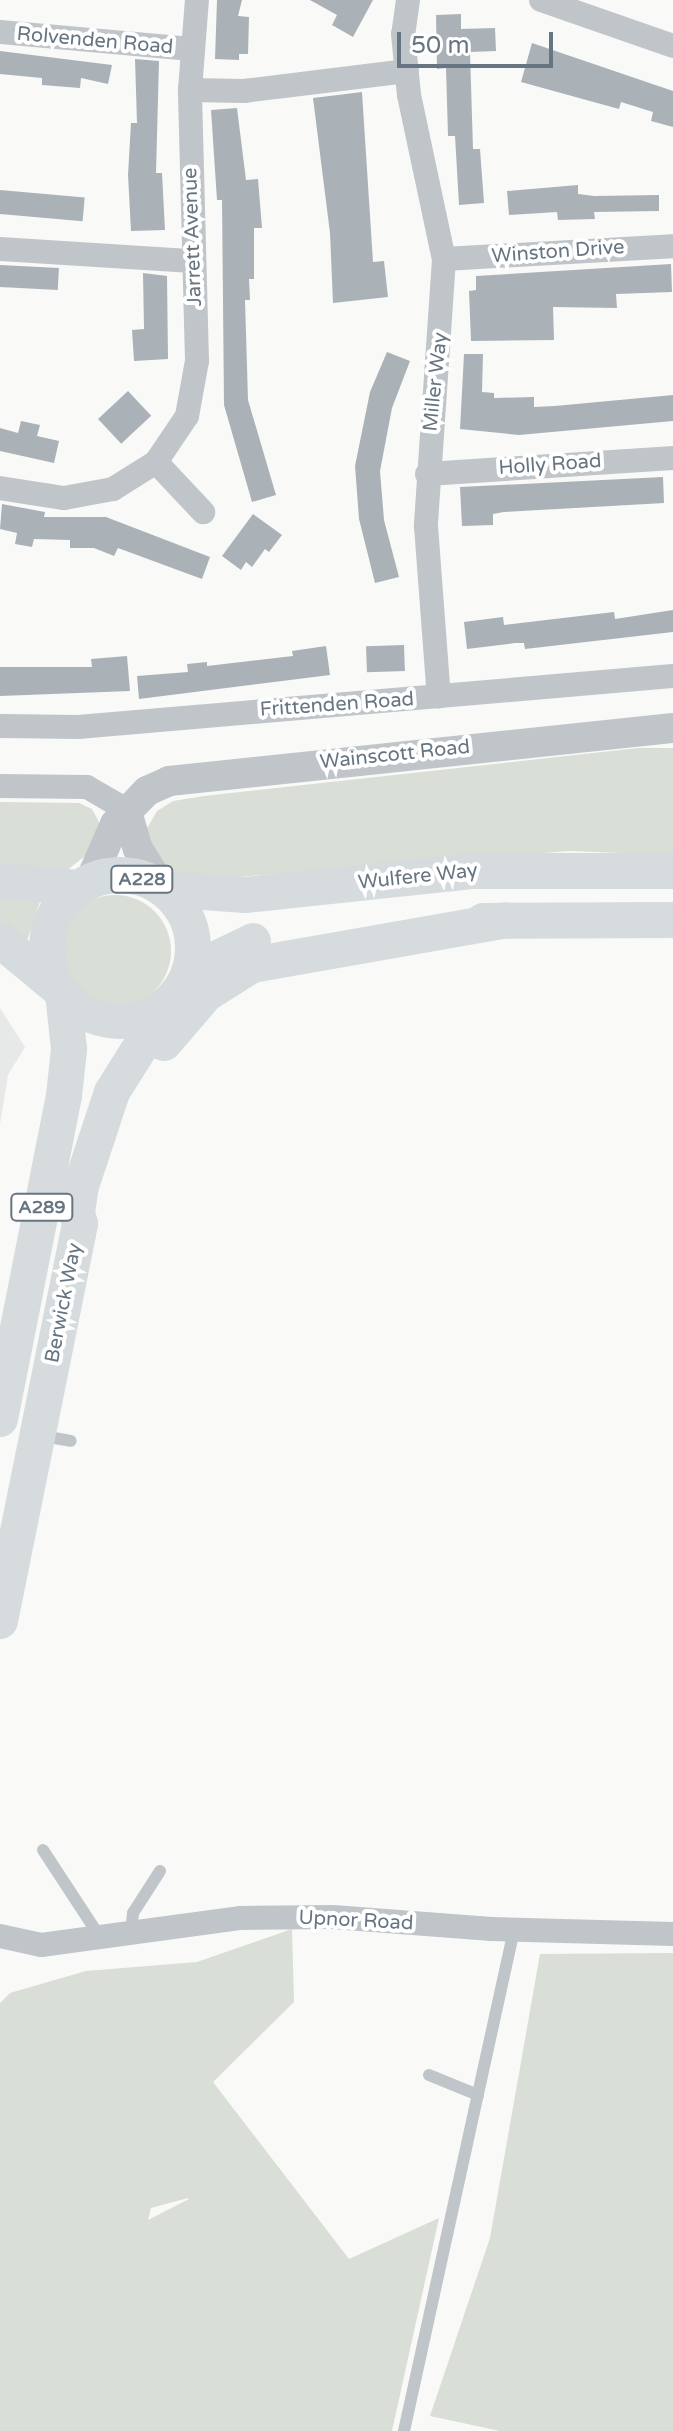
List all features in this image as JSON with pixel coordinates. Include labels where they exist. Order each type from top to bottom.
[{"type":"main road","name":"Wulfere Way","points":[[163,889],[245,895],[472,871],[673,871]]},
{"type":"main road","name":"A228","points":[[0,881],[84,884],[124,875],[163,889],[188,923],[193,947],[189,972]]},
{"type":"main road","points":[[61,991],[48,964],[47,937],[56,912],[84,884]]},
{"type":"main road","name":"A289","points":[[80,1224],[128,1100],[173,1030],[223,981],[252,965],[285,956],[399,941],[506,920]]},
{"type":"main road","name":"A289","points":[[189,972],[240,945],[271,936],[506,920],[673,920]]},
{"type":"main road","points":[[0,940],[82,1010],[114,1020],[147,1016],[168,1003],[189,972]]},
{"type":"main road","name":"Berwick Way","points":[[0,1419],[64,1096],[69,1049],[61,991]]},
{"type":"main road","name":"Berwick Way","points":[[0,1621],[54,1438],[80,1224],[81,1186],[112,1092],[168,1003]]},
{"type":"street","name":"Jarrett Avenue","points":[[0,488],[83,497],[124,484],[156,462],[187,416],[197,380],[190,90],[197,0]]},
{"type":"street","name":"Miller Way","points":[[408,0],[403,34],[415,132],[444,259],[440,371],[427,474],[426,526],[439,697]]},
{"type":"street","points":[[541,0],[673,46]]},
{"type":"street","name":"Rolvenden Road","points":[[0,32],[191,49]]},
{"type":"street","points":[[190,90],[244,91],[407,71]]},
{"type":"street","name":"Winston Drive","points":[[444,259],[673,246]]},
{"type":"street","points":[[0,249],[193,261]]},
{"type":"street","name":"Holly Road","points":[[427,474],[673,458]]},
{"type":"street","points":[[156,462],[203,512]]},
{"type":"street","name":"Frittenden Road","points":[[0,726],[78,727],[673,676]]},
{"type":"street","name":"Wainscott Road","points":[[84,884],[115,824],[157,785],[185,778],[673,728]]},
{"type":"street","points":[[0,786],[87,787],[129,813],[138,849],[163,889]]},
{"type":"street","name":"Upnor Road","points":[[41,1945],[241,1918],[333,1917],[514,1930],[673,1934]]},
{"type":"street","points":[[0,1936],[41,1945]]},
{"type":"street","points":[[0,1954],[31,1952],[41,1945]]},
{"type":"lane","points":[[43,1850],[100,1937]]},
{"type":"lane","points":[[131,1932],[133,1913],[160,1871]]},
{"type":"lane","points":[[404,2431],[514,1930]]},
{"type":"lane","points":[[429,2075],[478,2095]]},
{"type":"shaded area","points":[[638,748],[673,748],[673,855],[569,851],[213,879],[175,872],[155,861],[146,830],[157,811],[173,801]]},
{"type":"shaded area","points":[[0,802],[79,803],[92,809],[101,826],[94,849],[66,871],[0,870]]},
{"type":"shaded area","points":[[0,893],[41,898],[27,941],[0,922]]},
{"type":"shaded area","points":[[115,895],[136,899],[155,911],[167,930],[171,951],[167,972],[155,991],[136,1003],[115,1007],[94,1003],[75,991],[63,972],[59,951],[63,930],[75,911],[94,899]]},
{"type":"shaded area","points":[[0,1008],[25,1047],[8,1075],[0,1124]]},
{"type":"shaded area","points":[[292,1929],[294,2002],[213,2082],[349,2259],[439,2218],[392,2431],[0,2431],[0,2003],[10,1993],[86,1971],[197,1962]],"holes":[[[189,2199],[148,2220],[151,2208]]]},
{"type":"shaded area","points":[[673,1953],[673,2431],[500,2431],[430,2416],[490,2238],[540,1954]]},
{"type":"building","points":[[217,0],[242,0],[238,16],[249,17],[248,54],[239,54],[239,60],[215,59]]},
{"type":"building","points":[[310,0],[373,0],[353,37],[332,25],[337,15]]},
{"type":"building","points":[[461,14],[461,29],[495,28],[496,51],[470,52],[473,149],[480,149],[484,203],[459,205],[455,136],[448,136],[446,68],[437,69],[436,15]]},
{"type":"building","points":[[532,43],[673,91],[673,127],[651,121],[653,112],[621,102],[619,109],[521,82]]},
{"type":"building","points":[[0,51],[112,65],[108,84],[81,78],[80,88],[42,85],[42,78],[0,74]]},
{"type":"building","points":[[135,59],[159,61],[156,173],[162,173],[165,230],[131,231],[128,175],[131,123],[137,123]]},
{"type":"building","points":[[362,92],[373,262],[384,261],[388,297],[333,303],[330,233],[313,98]]},
{"type":"building","points":[[237,108],[246,180],[258,179],[262,228],[254,228],[254,279],[249,279],[250,300],[245,300],[248,400],[276,495],[252,502],[224,405],[222,200],[217,200],[211,110]]},
{"type":"building","points":[[578,185],[578,194],[594,196],[659,195],[659,211],[594,212],[595,219],[558,220],[557,212],[509,215],[507,191]]},
{"type":"building","points":[[0,190],[85,197],[83,221],[0,214]]},
{"type":"building","points":[[671,264],[672,292],[616,294],[617,308],[553,307],[554,340],[471,341],[469,291],[476,290],[476,276]]},
{"type":"building","points":[[0,265],[59,268],[58,290],[0,287]]},
{"type":"building","points":[[143,273],[167,276],[168,359],[134,361],[132,330],[144,329]]},
{"type":"building","points":[[387,352],[410,361],[392,408],[380,471],[384,520],[399,577],[375,583],[359,519],[355,466],[370,392]]},
{"type":"building","points":[[464,354],[483,354],[482,392],[494,393],[494,398],[534,397],[534,407],[673,395],[673,421],[519,435],[460,429]]},
{"type":"building","points":[[128,391],[151,416],[121,444],[98,419]]},
{"type":"building","points":[[21,421],[40,425],[37,436],[59,441],[54,463],[0,451],[0,428],[18,433]]},
{"type":"building","points":[[663,477],[664,503],[504,512],[493,514],[493,525],[462,526],[460,487]]},
{"type":"building","points":[[2,504],[45,512],[44,517],[106,517],[210,557],[202,579],[118,548],[114,556],[94,548],[70,548],[70,540],[34,539],[32,547],[15,544],[17,533],[0,529]]},
{"type":"building","points":[[253,514],[282,535],[269,552],[265,549],[252,567],[246,562],[241,570],[222,556]]},
{"type":"building","points":[[673,610],[673,632],[525,649],[524,643],[515,643],[467,649],[464,622],[503,617],[504,625],[614,612],[615,619]]},
{"type":"building","points":[[404,645],[405,671],[367,672],[366,646]]},
{"type":"building","points":[[326,646],[330,675],[139,699],[137,676],[188,672],[187,664],[207,662],[207,666],[293,656],[292,651]]},
{"type":"building","points":[[127,656],[130,691],[0,696],[0,667],[92,667],[91,659]]}]
